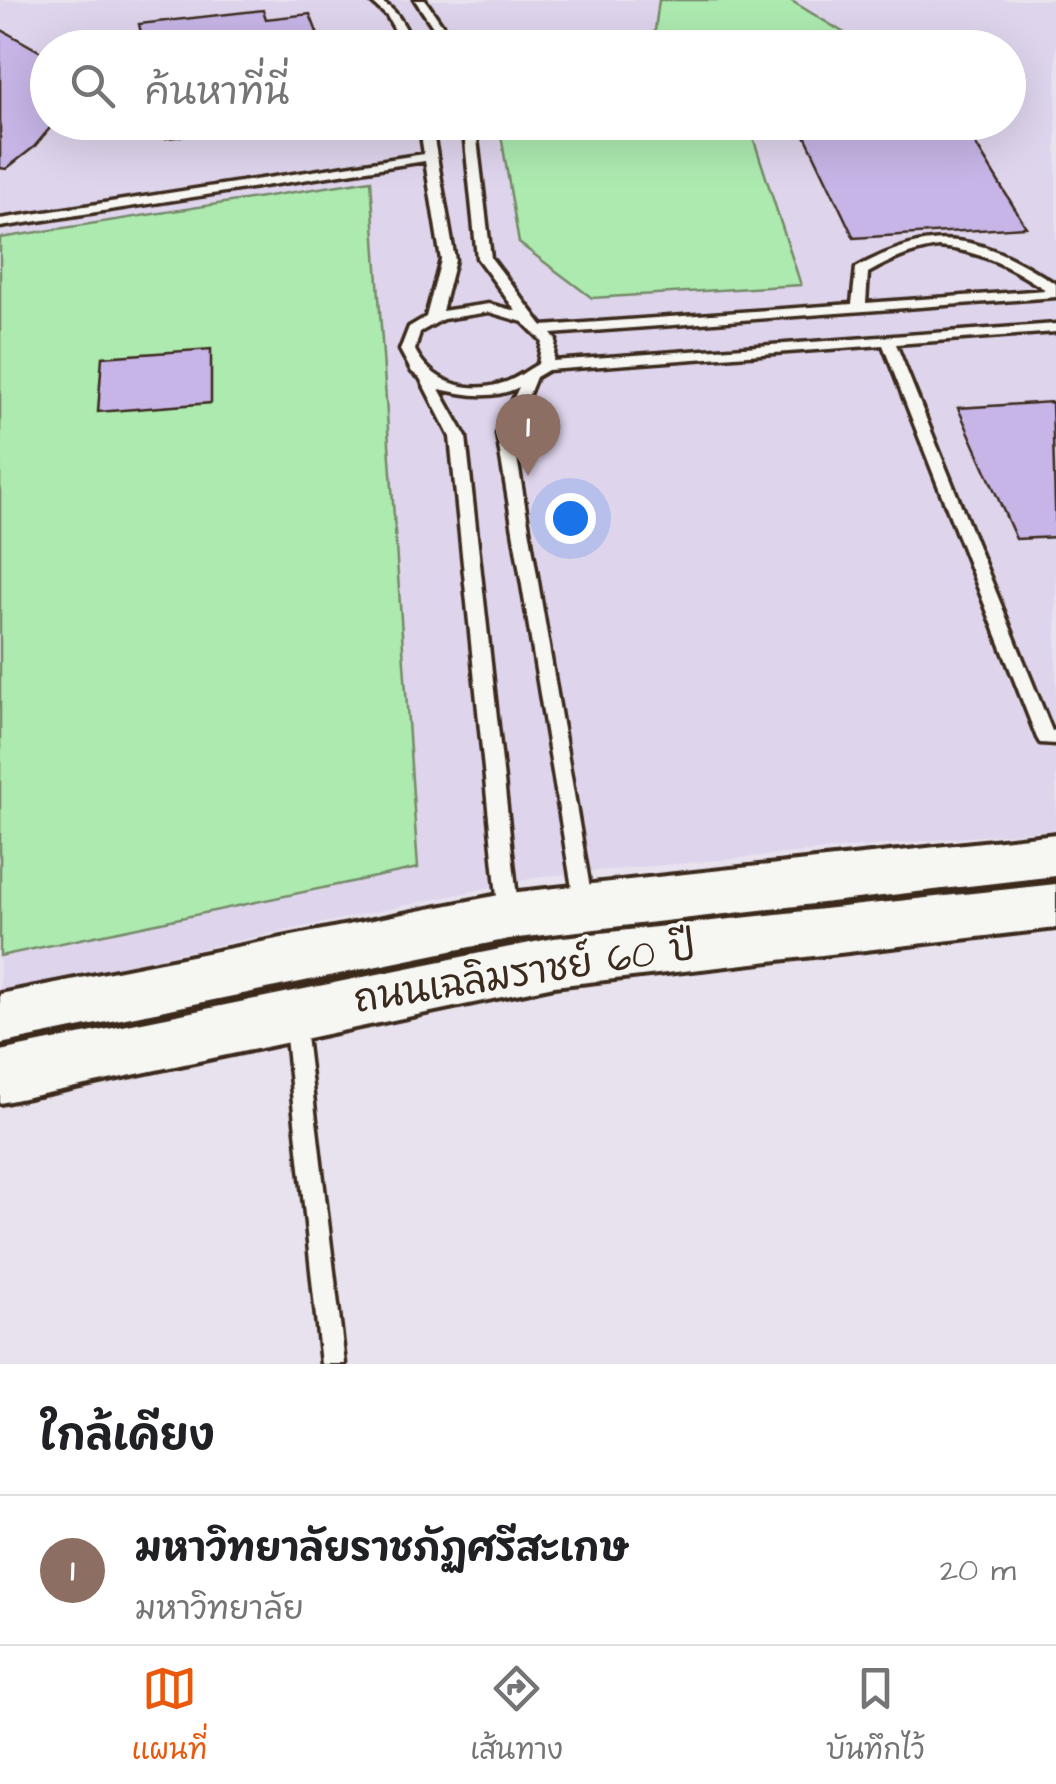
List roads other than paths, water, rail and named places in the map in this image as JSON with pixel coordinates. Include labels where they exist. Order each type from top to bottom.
[{"type":"street","name":"ถนนเฉลิมราชย์ 60 ปี","points":[[0,1019],[509,916],[1056,855]]},
{"type":"street","name":"ถนนเฉลิมราชย์ 60 ปี","points":[[0,1077],[554,962],[1056,906]]},
{"type":"lane","points":[[374,0],[400,30]]},
{"type":"lane","points":[[420,0],[441,30]]},
{"type":"lane","points":[[428,140],[448,260],[433,318]]},
{"type":"lane","points":[[426,379],[462,390],[488,391],[530,378],[544,366],[550,354],[543,330],[528,319],[484,258],[472,140]]},
{"type":"lane","points":[[0,223],[430,157]]},
{"type":"lane","points":[[859,308],[861,271],[898,248],[917,246],[957,243],[1008,258],[1056,292]]},
{"type":"lane","points":[[543,330],[1056,292]]},
{"type":"lane","points":[[509,916],[458,437],[426,379],[412,367],[407,342],[433,318],[489,308],[528,319]]},
{"type":"lane","points":[[544,366],[1056,328]]},
{"type":"lane","points":[[888,341],[1046,738],[1056,737]]},
{"type":"lane","points":[[530,378],[505,434],[583,906]]},
{"type":"lane","points":[[293,1014],[333,1364]]},
{"type":"place","name":"มหาวิทยาลัยราชภัฏศรีสะเกษ","points":[[528,476]]}]
